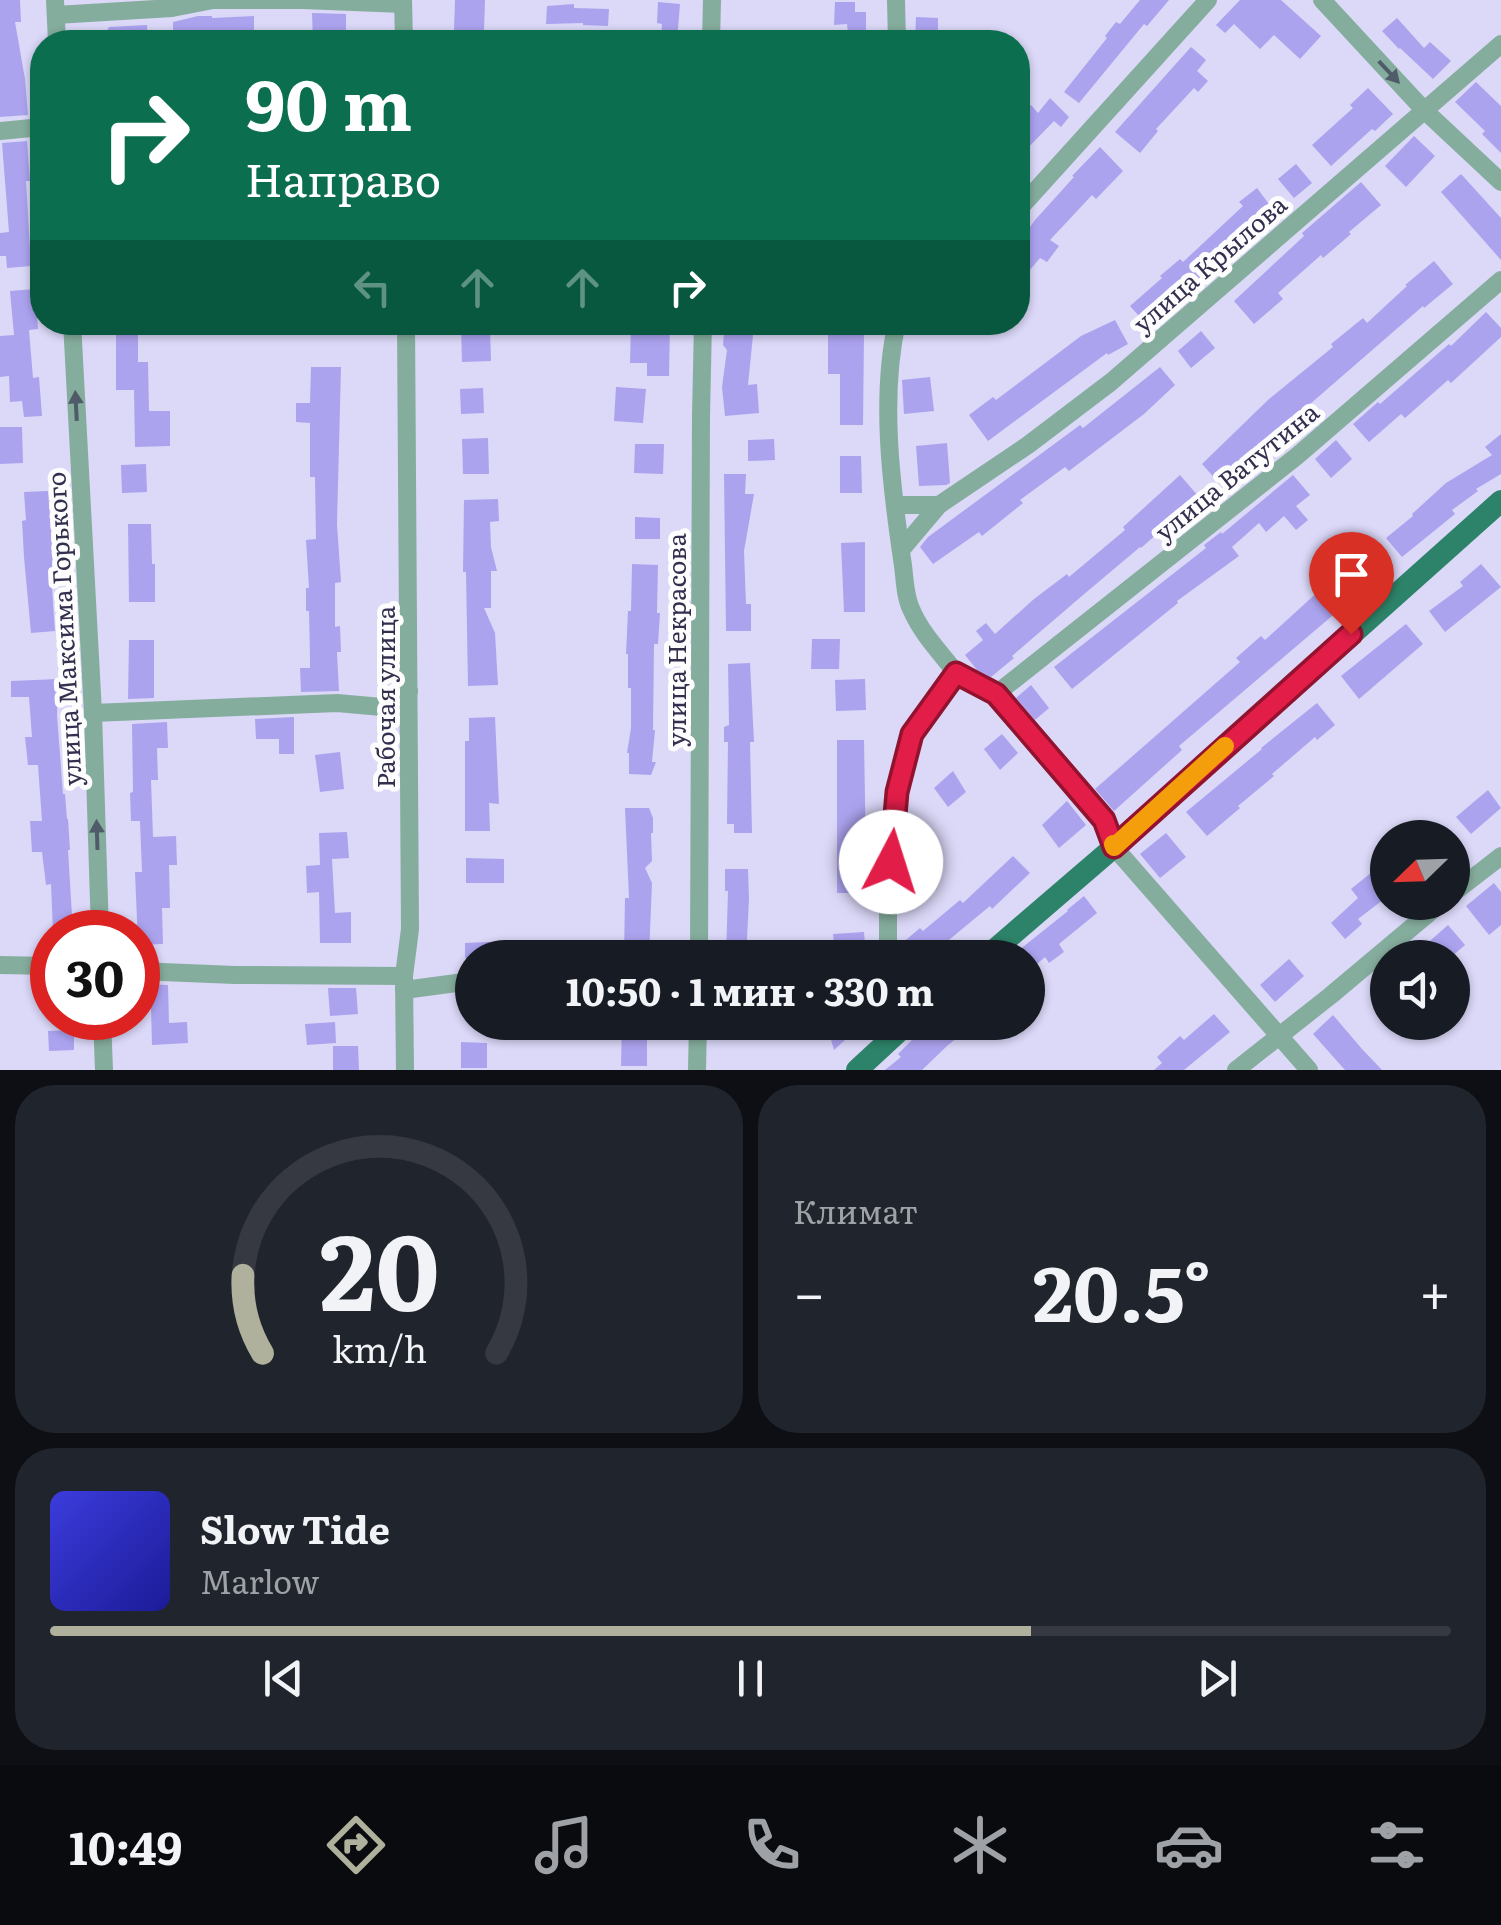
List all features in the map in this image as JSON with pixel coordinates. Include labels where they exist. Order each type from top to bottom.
[{"type":"main road","points":[[1006,940],[1501,501]]},
{"type":"main road","points":[[857,1070],[890,1040]]},
{"type":"street","points":[[56,8],[172,8],[214,0],[404,2],[404,30]]},
{"type":"street","points":[[711,30],[712,0]]},
{"type":"street","points":[[896,0],[897,30]]},
{"type":"street","points":[[1030,197],[1208,0]]},
{"type":"street","points":[[1322,0],[1424,110],[1501,182]]},
{"type":"street","name":"улица Крылова","points":[[901,550],[938,505],[1111,382],[1501,44]]},
{"type":"street","points":[[0,131],[30,128]]},
{"type":"street","name":"улица Ватутина","points":[[996,694],[1297,456],[1501,280]]},
{"type":"street","name":"улица Максима Горького","points":[[73,335],[99,910]]},
{"type":"street","name":"Рабочая улица","points":[[405,1070],[404,983],[410,929],[406,335]]},
{"type":"street","name":"улица Некрасова","points":[[699,940],[703,335]]},
{"type":"street","points":[[894,335],[889,401],[895,506],[910,608],[956,673],[996,694],[1104,820],[1114,847],[1309,1070]]},
{"type":"street","points":[[895,506],[938,505]]},
{"type":"street","points":[[888,940],[897,792],[912,734],[956,673]]},
{"type":"street","points":[[93,713],[338,703],[382,707],[409,691]]},
{"type":"street","points":[[382,707],[408,733]]},
{"type":"street","points":[[1470,880],[1501,856]]},
{"type":"street","points":[[1236,1070],[1421,920]]},
{"type":"street","points":[[0,966],[30,966]]},
{"type":"street","points":[[160,972],[455,982]]},
{"type":"street","points":[[103,1040],[104,1070]]},
{"type":"street","points":[[697,1070],[698,1040]]},
{"type":"building","points":[[0,0],[20,0],[21,22],[15,22],[28,115],[0,117]]},
{"type":"building","points":[[455,0],[485,0],[484,30],[454,30]]},
{"type":"building","points":[[1140,0],[1169,0],[1147,26],[1144,24],[1079,103],[1064,92],[1116,22],[1120,24]]},
{"type":"building","points":[[1240,0],[1281,0],[1321,36],[1300,59],[1274,35],[1260,49],[1234,24],[1225,33],[1216,25]]},
{"type":"building","points":[[658,2],[680,4],[678,30],[662,30],[662,24],[657,23]]},
{"type":"building","points":[[835,2],[855,2],[855,12],[866,12],[866,30],[834,25]]},
{"type":"building","points":[[574,4],[574,8],[609,9],[608,26],[546,24],[547,6]]},
{"type":"building","points":[[312,13],[346,14],[346,30],[313,30]]},
{"type":"building","points":[[198,16],[254,16],[254,30],[173,30],[173,22]]},
{"type":"building","points":[[916,17],[938,18],[938,30],[915,30]]},
{"type":"building","points":[[1397,18],[1424,48],[1430,42],[1451,61],[1433,79],[1382,31]]},
{"type":"building","points":[[147,25],[147,30],[107,30]]},
{"type":"building","points":[[1191,47],[1206,60],[1197,71],[1208,81],[1198,92],[1194,88],[1156,129],[1140,153],[1115,132]]},
{"type":"building","points":[[1476,82],[1501,106],[1501,153],[1455,102]]},
{"type":"building","points":[[1368,88],[1393,114],[1331,166],[1312,145],[1353,108],[1350,105]]},
{"type":"building","points":[[1050,98],[1069,117],[1061,127],[1054,121],[1030,146],[1031,105],[1038,113]]},
{"type":"building","points":[[1414,136],[1435,156],[1406,187],[1385,166]]},
{"type":"building","points":[[27,141],[30,266],[7,268],[6,256],[0,256],[0,233],[9,232],[2,143]]},
{"type":"building","points":[[1100,147],[1123,171],[1096,199],[1092,195],[1050,240],[1059,246],[1047,262],[1040,258],[1030,270],[1030,227]]},
{"type":"building","points":[[1296,164],[1312,183],[1294,198],[1278,179]]},
{"type":"building","points":[[1461,174],[1501,218],[1501,260],[1441,192]]},
{"type":"building","points":[[1361,182],[1381,205],[1278,293],[1283,299],[1254,324],[1234,301],[1304,236],[1302,233]]},
{"type":"building","points":[[1257,188],[1277,215],[1147,325],[1130,306],[1180,259],[1183,262]]},
{"type":"building","points":[[1434,261],[1453,284],[1219,483],[1202,464],[1269,399],[1333,347],[1331,344],[1363,318],[1367,323]]},
{"type":"building","points":[[30,289],[33,378],[39,377],[42,416],[24,417],[22,401],[10,402],[9,376],[0,377],[0,336],[14,335],[10,291]]},
{"type":"building","points":[[1486,312],[1501,328],[1501,337],[1451,383],[1448,380],[1405,418],[1401,414],[1369,442],[1353,424],[1451,346]]},
{"type":"building","points":[[1115,320],[1128,344],[1107,353],[988,441],[969,415],[993,397],[996,400],[1081,336]]},
{"type":"building","points":[[1201,331],[1215,348],[1191,368],[1178,351]]},
{"type":"building","points":[[116,335],[138,335],[138,362],[148,362],[149,411],[170,411],[170,446],[135,447],[134,390],[116,390]]},
{"type":"building","points":[[461,335],[490,335],[491,361],[462,362]]},
{"type":"building","points":[[631,335],[670,335],[669,376],[647,376],[647,363],[630,363]]},
{"type":"building","points":[[724,335],[753,335],[748,385],[757,384],[759,413],[725,416],[722,387],[727,350]]},
{"type":"building","points":[[828,335],[864,335],[863,425],[840,425],[840,374],[828,374]]},
{"type":"building","points":[[311,367],[341,367],[337,524],[341,582],[335,583],[335,627],[340,626],[341,652],[337,652],[339,691],[301,692],[300,668],[310,668],[306,540],[316,539],[315,477],[310,477],[310,423],[296,422],[296,403],[310,403]]},
{"type":"building","points":[[1160,367],[1175,385],[1144,414],[1069,471],[1065,467],[1020,500],[1023,503],[982,536],[979,532],[933,564],[920,547],[928,537],[1080,425],[1083,428]]},
{"type":"building","points":[[930,377],[934,411],[904,414],[902,380]]},
{"type":"building","points":[[616,387],[646,389],[643,423],[614,421]]},
{"type":"building","points":[[483,388],[484,413],[461,414],[460,389]]},
{"type":"building","points":[[0,427],[22,427],[23,463],[0,464]]},
{"type":"building","points":[[1501,434],[1501,474],[1476,489],[1452,510],[1455,514],[1402,557],[1386,538],[1446,483],[1492,455],[1485,447]]},
{"type":"building","points":[[488,438],[489,474],[463,474],[462,439]]},
{"type":"building","points":[[774,439],[775,460],[748,461],[748,440]]},
{"type":"building","points":[[1336,440],[1352,459],[1331,478],[1315,459]]},
{"type":"building","points":[[947,443],[950,483],[919,486],[916,446]]},
{"type":"building","points":[[635,444],[664,444],[663,474],[634,473]]},
{"type":"building","points":[[840,456],[861,456],[862,493],[840,493]]},
{"type":"building","points":[[146,464],[147,492],[122,493],[121,465]]},
{"type":"building","points":[[724,474],[746,474],[745,494],[754,494],[744,551],[751,631],[726,631]]},
{"type":"building","points":[[1180,475],[1199,497],[991,677],[977,670],[965,655],[983,640],[976,631],[986,623],[995,634],[1125,530],[1123,527]]},
{"type":"building","points":[[1293,475],[1310,495],[1296,506],[1308,520],[1296,530],[1284,516],[1266,532],[1259,523],[1232,547],[1239,556],[1177,601],[1072,689],[1054,667]]},
{"type":"building","points":[[48,491],[55,631],[31,633],[22,521],[26,520],[24,492]]},
{"type":"building","points":[[498,499],[499,521],[490,522],[497,571],[491,571],[491,608],[484,608],[495,633],[498,685],[468,686],[464,500]]},
{"type":"building","points":[[635,517],[660,518],[660,539],[635,539]]},
{"type":"building","points":[[128,524],[151,524],[155,602],[129,602]]},
{"type":"building","points":[[865,542],[865,612],[844,612],[841,543]]},
{"type":"building","points":[[632,564],[658,565],[660,613],[658,644],[654,644],[652,762],[656,762],[651,775],[629,774],[627,753],[631,688],[626,654]]},
{"type":"building","points":[[1481,564],[1501,587],[1445,632],[1429,611],[1463,586],[1460,582]]},
{"type":"building","points":[[1321,589],[1339,610],[1179,746],[1182,750],[1114,811],[1095,789],[1240,662],[1236,658],[1261,636],[1265,640]]},
{"type":"building","points":[[1406,624],[1423,644],[1359,699],[1341,676]]},
{"type":"building","points":[[812,639],[840,639],[839,669],[811,669]]},
{"type":"building","points":[[129,640],[154,640],[154,698],[128,699]]},
{"type":"building","points":[[750,663],[754,742],[750,742],[752,833],[734,833],[734,824],[727,824],[728,742],[724,742],[724,727],[729,725],[728,664]]},
{"type":"building","points":[[58,679],[57,715],[68,819],[72,910],[52,910],[51,884],[46,885],[42,852],[32,852],[30,821],[42,821],[38,765],[28,765],[25,737],[32,737],[29,697],[11,697],[11,681]]},
{"type":"building","points":[[865,679],[866,710],[836,711],[835,680]]},
{"type":"building","points":[[1031,685],[1049,708],[1035,720],[1016,698]]},
{"type":"building","points":[[1317,703],[1335,725],[1272,774],[1207,836],[1186,812]]},
{"type":"building","points":[[294,717],[294,754],[279,754],[279,739],[256,739],[255,719]]},
{"type":"building","points":[[495,717],[499,804],[489,803],[490,831],[465,831],[465,741],[469,741],[469,718]]},
{"type":"building","points":[[167,722],[168,748],[157,748],[158,780],[151,780],[153,837],[176,836],[177,865],[169,865],[170,908],[162,908],[163,944],[160,910],[137,910],[135,872],[142,872],[140,821],[131,821],[132,724]]},
{"type":"building","points":[[1002,734],[1018,753],[1000,770],[984,749]]},
{"type":"building","points":[[837,740],[864,740],[866,856],[862,856],[862,893],[837,893]]},
{"type":"building","points":[[340,752],[344,789],[320,792],[315,755]]},
{"type":"building","points":[[953,771],[966,792],[948,807],[934,788]]},
{"type":"building","points":[[1488,790],[1501,808],[1471,834],[1470,820],[1456,817]]},
{"type":"building","points":[[1067,801],[1086,825],[1059,848],[1042,825]]},
{"type":"building","points":[[625,808],[649,808],[653,818],[652,861],[645,868],[652,883],[650,940],[624,940],[625,898],[629,898]]},
{"type":"building","points":[[347,832],[349,858],[332,859],[335,913],[351,912],[351,943],[320,943],[319,892],[307,893],[306,866],[320,865],[319,833]]},
{"type":"building","points":[[1166,833],[1186,857],[1160,878],[1140,854]]},
{"type":"building","points":[[1013,856],[1030,873],[992,909],[990,906],[949,940],[906,940],[960,900],[963,903]]},
{"type":"building","points":[[466,858],[504,859],[504,883],[466,883]]},
{"type":"building","points":[[725,869],[748,869],[747,940],[727,940]]},
{"type":"building","points":[[1370,874],[1370,910],[1358,919],[1362,924],[1345,939],[1331,923],[1358,898],[1351,889]]},
{"type":"building","points":[[1494,883],[1501,892],[1501,925],[1489,935],[1470,911],[1470,903]]},
{"type":"building","points":[[1084,896],[1097,913],[1059,944],[1064,952],[1049,963],[1045,940],[1032,940]]},
{"type":"building","points":[[1448,925],[1461,940],[1431,940]]},
{"type":"building","points":[[864,932],[865,940],[834,940],[833,934]]},
{"type":"building","points":[[1289,959],[1304,976],[1275,1002],[1260,985]]},
{"type":"building","points":[[160,985],[168,985],[169,1023],[187,1022],[188,1043],[152,1045],[152,1040],[160,1040]]},
{"type":"building","points":[[328,988],[356,988],[358,1014],[330,1016]]},
{"type":"building","points":[[1214,1014],[1230,1032],[1184,1070],[1154,1070],[1162,1063],[1157,1057]]},
{"type":"building","points":[[1333,1015],[1382,1070],[1345,1070],[1313,1034]]},
{"type":"building","points":[[335,1022],[336,1043],[307,1045],[305,1024]]},
{"type":"building","points":[[48,1040],[74,1040],[74,1050],[49,1051]]},
{"type":"building","points":[[622,1040],[647,1040],[647,1066],[621,1066]]},
{"type":"building","points":[[831,1040],[845,1040],[834,1050]]},
{"type":"building","points":[[912,1040],[954,1040],[922,1070],[885,1070],[901,1057],[898,1054]]},
{"type":"building","points":[[461,1042],[487,1043],[487,1068],[461,1068]]},
{"type":"building","points":[[333,1046],[358,1046],[359,1070],[333,1070]]},
{"type":"slow traffic","points":[[1113,844],[1114,847],[1225,746]]},
{"type":"route","points":[[891,862],[897,792],[912,734],[956,673],[996,694],[1104,820],[1114,847],[1351,634]]}]
